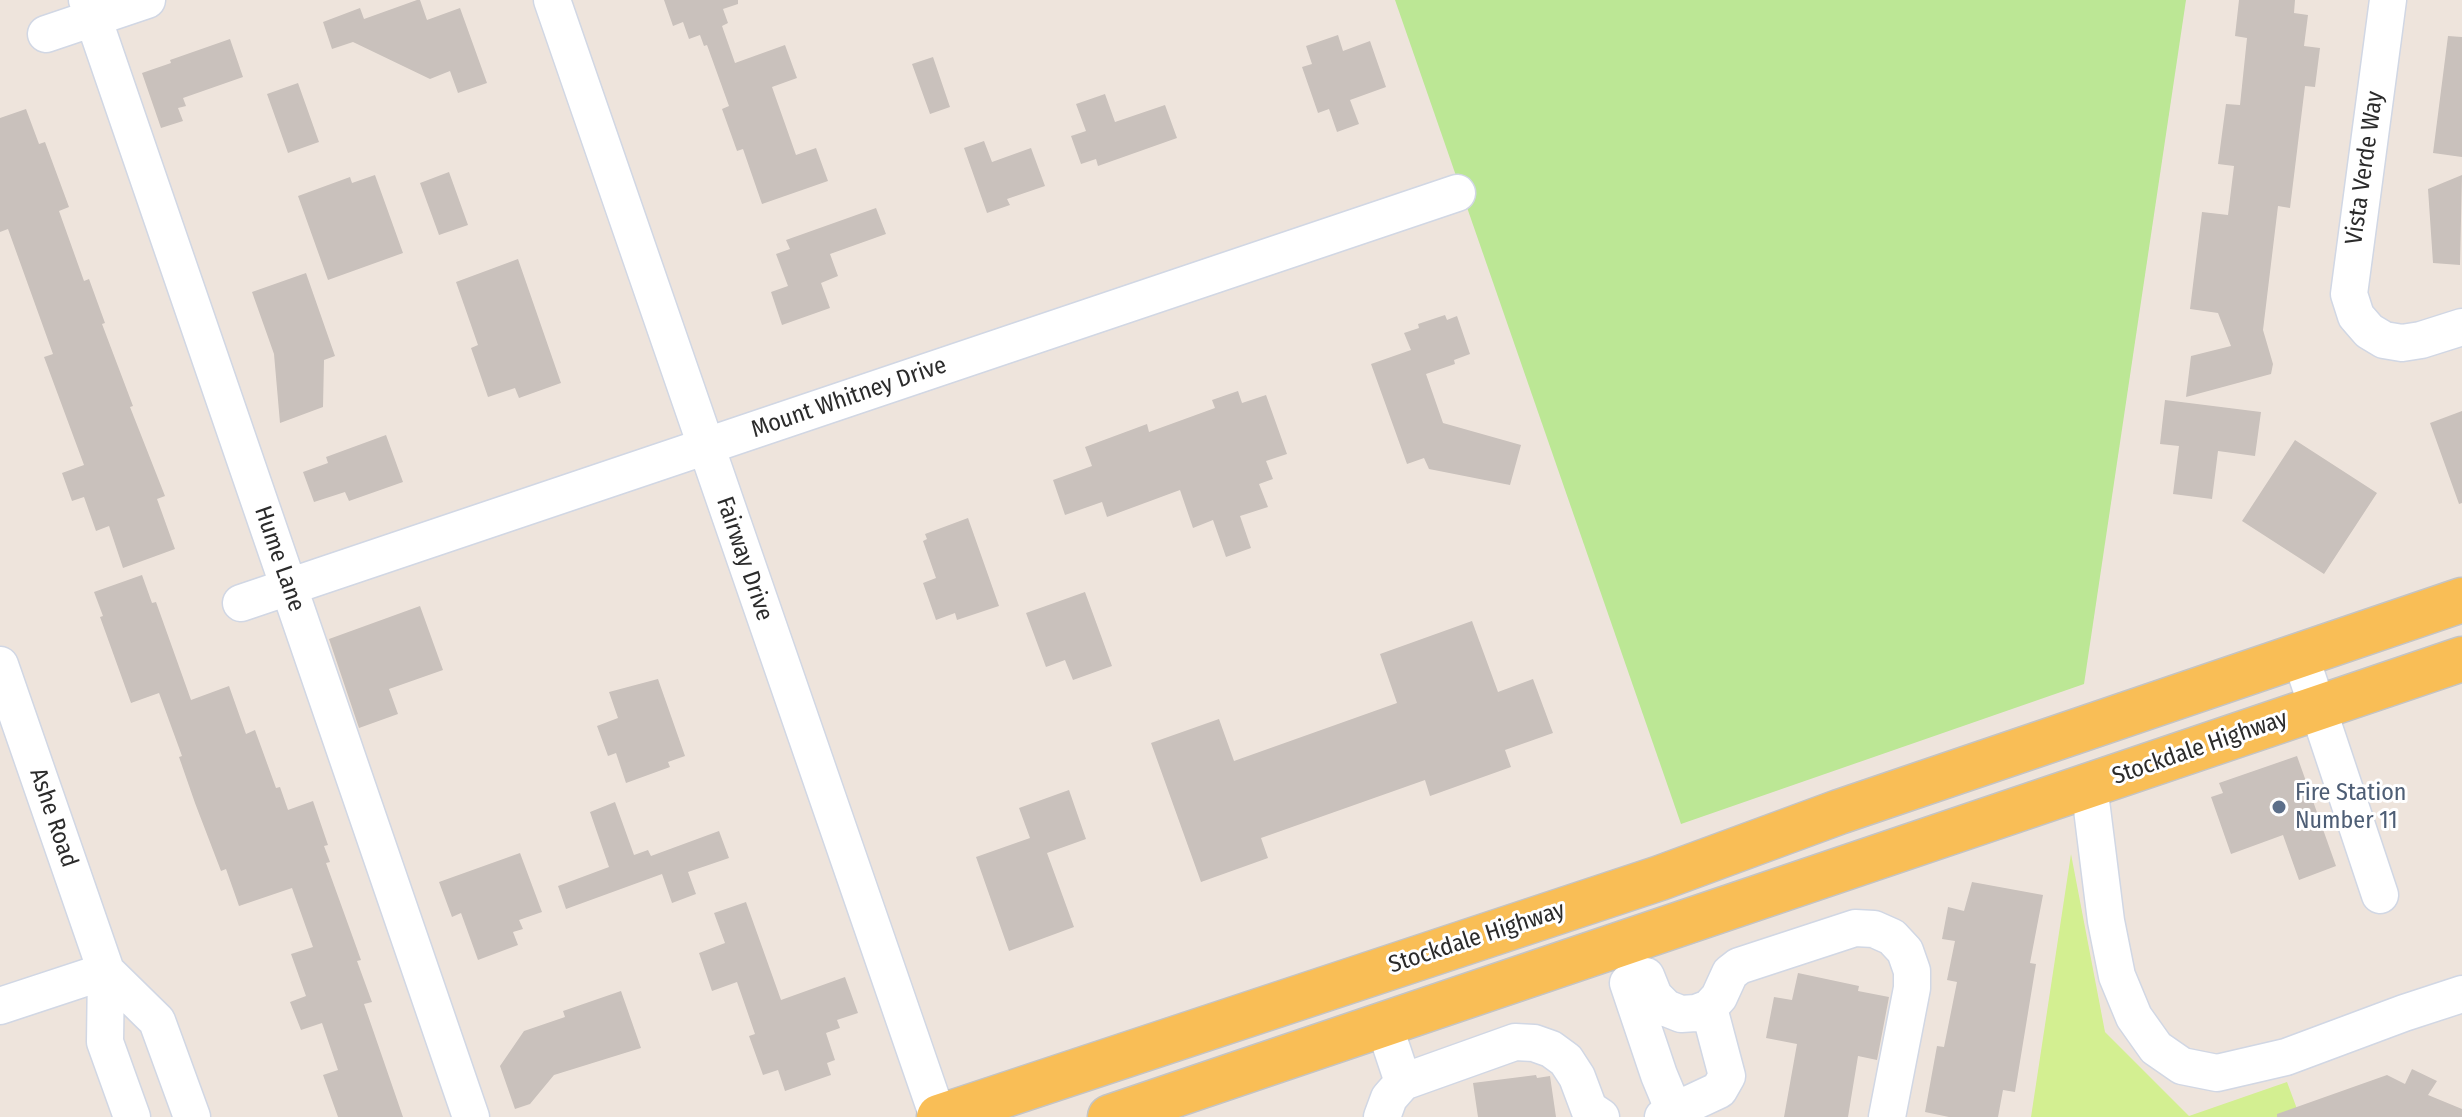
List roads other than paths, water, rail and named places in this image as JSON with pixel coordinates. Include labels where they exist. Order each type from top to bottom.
[{"type":"main road","name":"Stockdale Highway","points":[[938,1117],[1660,878],[1839,812],[2462,600]]},
{"type":"main road","name":"Stockdale Highway","points":[[1110,1117],[1384,1025],[1631,961],[1937,836],[2462,659]]},
{"type":"main road","name":"Stockdale Highway","points":[[1937,836],[1969,803],[2006,783],[2013,753]]},
{"type":"street","points":[[46,34],[90,9],[147,0]]},
{"type":"street","name":"Fairway Drive","points":[[552,0],[938,1117]]},
{"type":"street","name":"Vista Verde Way","points":[[2388,0],[2349,294],[2356,316],[2369,331],[2384,340],[2402,343],[2421,340],[2462,327]]},
{"type":"street","name":"Hume Lane","points":[[90,9],[471,1117]]},
{"type":"street","name":"Mount Whitney Drive","points":[[241,603],[1457,193]]},
{"type":"street","points":[[2300,655],[2380,895]]},
{"type":"street","name":"Ashe Road","points":[[0,665],[106,971],[105,1042],[132,1117]]},
{"type":"street","points":[[2089,785],[2106,921],[2117,976],[2134,1017],[2156,1048],[2182,1066],[2217,1073],[2286,1057],[2462,994]]},
{"type":"street","points":[[1631,961],[1646,976],[1654,996],[1666,1008],[1681,1014],[1696,1013],[1709,1008],[1719,997],[1730,973],[1739,966],[1855,928],[1874,929],[1892,937],[1905,951],[1912,971],[1912,988],[1887,1117]]},
{"type":"street","points":[[1631,961],[1628,983],[1669,1114],[1719,1090],[1727,1076],[1709,1008]]},
{"type":"street","points":[[0,1006],[106,971]]},
{"type":"street","name":"Ashe Road","points":[[106,971],[157,1021],[192,1117]]},
{"type":"street","points":[[1384,1025],[1403,1082]]},
{"type":"street","points":[[1382,1117],[1389,1098],[1403,1082],[1515,1042],[1534,1043],[1551,1049],[1566,1060],[1577,1077],[1589,1109],[1601,1117]]},
{"type":"place","name":"Fire Station Number 11","points":[[2279,807]]}]
